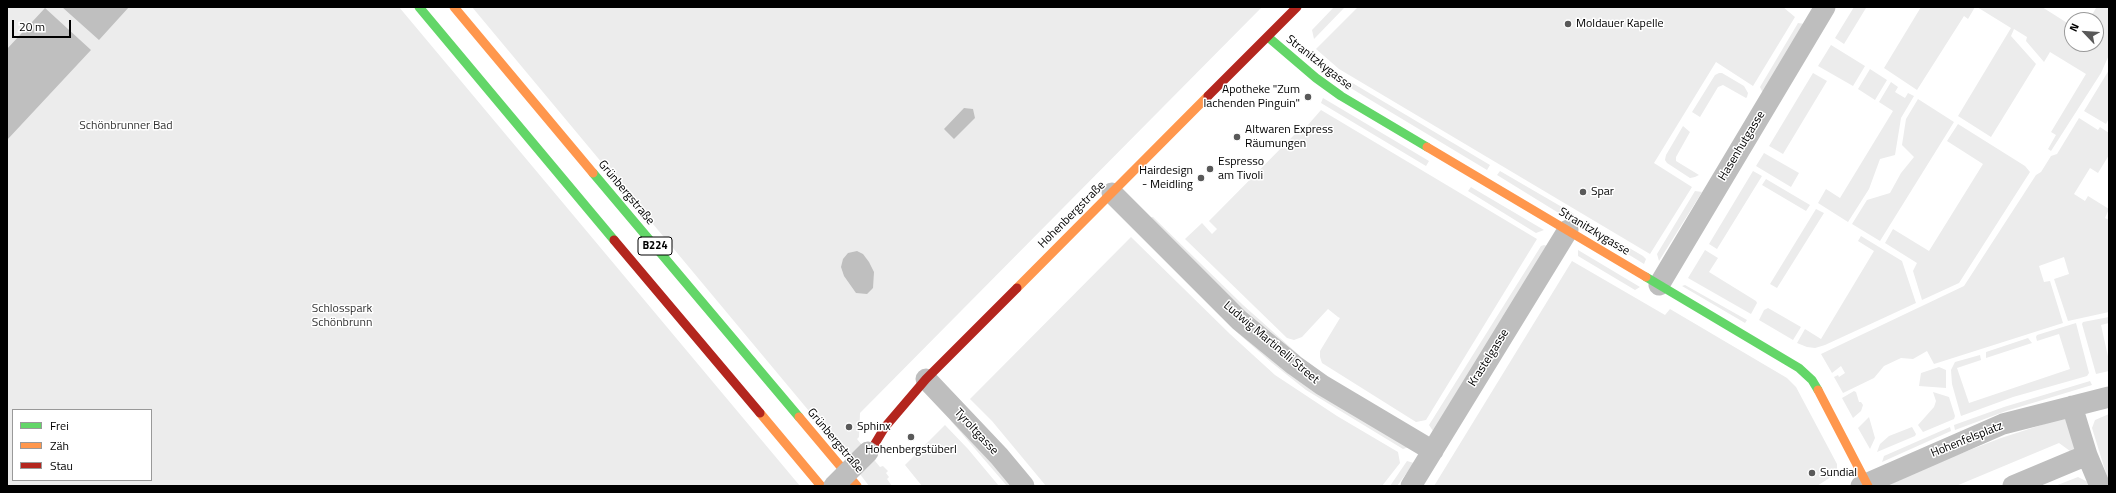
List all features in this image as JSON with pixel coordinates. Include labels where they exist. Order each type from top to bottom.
[{"type":"street","name":"B224","points":[[419,7],[821,486]]},
{"type":"street","name":"Grünbergstraße","points":[[454,7],[857,486]]},
{"type":"street","name":"Hohenbergstraße","points":[[870,449],[885,427],[926,379],[1297,7]]},
{"type":"street","name":"Hasenhutgasse","points":[[1659,285],[1824,8]]},
{"type":"street","name":"Stranitzkygasse","points":[[1268,37],[1311,74],[1341,96],[1799,368],[1812,380],[1821,394],[1865,485]]},
{"type":"street","name":"Ludwig Martinelli Street","points":[[1112,193],[1239,320],[1290,362],[1322,385],[1433,451]]},
{"type":"street","name":"Krastelgasse","points":[[1410,486],[1568,230]]},
{"type":"street","name":"Tyroltgasse","points":[[926,379],[1000,456],[1024,486]]},
{"type":"street","name":"Hohenfelsplatz","points":[[1865,485],[2003,424],[2109,397]]},
{"type":"street","points":[[2072,406],[2087,455],[2100,486]]},
{"type":"street","points":[[834,486],[870,449]]},
{"type":"street","points":[[2014,486],[2087,455]]},
{"type":"green space","name":"Schlosspark Schönbrunn","points":[[7,7],[399,7],[800,486],[7,486]]},
{"type":"green space","points":[[472,7],[1262,7],[860,413],[859,437],[857,439],[880,467],[883,466],[888,471],[886,473],[889,477],[887,479],[892,486],[869,486],[844,453]]},
{"type":"green space","points":[[1334,7],[1345,7],[1314,39],[1312,30]]},
{"type":"green space","points":[[1358,7],[1783,7],[1795,17],[1753,86],[1716,62],[1654,163],[1692,187],[1650,254],[1339,69],[1316,49]]},
{"type":"green space","points":[[1854,7],[1866,8],[1844,44],[1835,38]]},
{"type":"green space","points":[[1921,7],[1975,7],[1968,19],[1964,16],[1917,90],[1884,68]]},
{"type":"green space","points":[[1977,7],[2042,7],[2064,21],[2064,52],[2104,52],[2104,12],[2094,12],[2096,8],[2095,7],[2109,7],[2109,55],[2101,73],[2051,151],[2048,149],[2056,135],[2051,132],[2086,74],[2050,52],[2044,62],[2026,41],[2027,37],[2014,29],[2011,36],[2036,64],[1991,137],[1958,116],[2011,28]]},
{"type":"green space","points":[[1798,23],[1805,24],[1763,93],[1760,87]]},
{"type":"green space","points":[[1831,45],[1865,66],[1853,86],[1818,66]]},
{"type":"green space","points":[[1312,55],[1349,81],[1490,165],[1487,170],[1329,75],[1308,58]]},
{"type":"green space","points":[[1870,69],[1887,80],[1875,100],[1858,89]]},
{"type":"green space","points":[[2109,70],[2109,118],[2106,124],[2084,111]]},
{"type":"green space","points":[[1722,73],[1744,86],[1748,93],[1747,97],[1746,98],[1723,85],[1718,87],[1700,117],[1692,112],[1715,75]]},
{"type":"green space","points":[[1813,73],[1827,81],[1783,154],[1769,146]]},
{"type":"green space","points":[[1891,82],[1898,87],[1895,92],[1905,98],[1908,93],[1914,96],[1901,118],[1895,155],[1880,159],[1869,189],[1848,222],[1818,203],[1826,189],[1840,198],[1893,111],[1879,102]]},
{"type":"green space","points":[[1323,98],[1429,161],[1426,166],[1321,103]]},
{"type":"green space","points":[[1918,99],[1954,122],[1880,241],[1852,224],[1867,200],[1890,193],[1901,173],[1914,157],[1902,145],[1906,119]]},
{"type":"green space","points":[[1321,110],[1537,239],[1426,420],[1416,422],[1322,363],[1320,351],[1340,318],[1328,309],[1302,337],[1294,340],[1287,338],[1185,239],[1202,223],[1212,234],[1217,229],[1209,221],[1296,133],[1300,134]]},
{"type":"green space","points":[[2079,118],[2098,130],[2100,127],[2109,133],[2109,155],[2098,173],[2090,168],[2074,194],[2085,201],[2088,196],[2109,209],[2105,218],[2109,220],[2109,312],[2068,321],[2054,279],[2069,274],[2064,257],[2039,266],[2044,282],[2050,281],[2063,323],[1934,364],[1927,351],[1913,359],[1901,358],[1884,366],[1874,378],[1843,393],[1834,377],[1838,375],[1839,377],[1845,373],[1841,366],[1832,373],[1821,354],[1964,286],[2036,175],[2041,172],[2051,156],[2057,154]]},
{"type":"green space","points":[[1958,124],[2025,166],[2030,172],[1959,283],[1922,300],[1913,271],[1917,263],[1885,243],[1893,229],[1929,251],[1983,164],[1947,141]]},
{"type":"green space","points":[[1683,126],[1690,132],[1676,157],[1676,161],[1699,175],[1690,178],[1667,163],[1665,160],[1666,155]]},
{"type":"green space","points":[[1764,153],[1799,173],[1791,187],[1756,166]]},
{"type":"green space","points":[[1500,171],[1574,214],[1570,220],[1497,175]]},
{"type":"green space","points":[[1753,171],[1762,176],[1717,249],[1709,244]]},
{"type":"green space","points":[[1766,179],[1810,205],[1806,211],[1762,185]]},
{"type":"green space","points":[[1471,187],[1544,230],[1536,233],[1468,191]]},
{"type":"green space","points":[[1695,191],[1702,192],[1659,261],[1657,254]]},
{"type":"green space","points":[[1816,209],[1824,213],[1777,288],[1770,284]]},
{"type":"green space","points":[[1153,217],[1243,305],[1299,355],[1296,358],[1262,330],[1148,218]]},
{"type":"green space","points":[[1576,217],[1643,256],[1646,259],[1644,264],[1574,221]]},
{"type":"green space","points":[[1861,236],[1902,261],[1916,303],[1825,345],[1815,348],[1797,343],[1805,329],[1821,339],[1874,251],[1858,241]]},
{"type":"green space","points":[[1131,237],[1230,334],[1275,375],[1337,416],[1398,452],[1400,463],[1382,486],[1046,486],[992,421],[970,399]]},
{"type":"green space","points":[[1541,246],[1547,246],[1433,431],[1429,425]]},
{"type":"green space","points":[[1578,250],[1640,287],[1635,290],[1578,256]]},
{"type":"green space","points":[[1705,250],[1718,258],[1709,272],[1756,301],[1757,303],[1751,314],[1688,278]]},
{"type":"green space","points":[[1572,261],[1665,315],[1670,309],[1787,378],[1796,387],[1837,464],[1837,470],[1834,475],[1817,486],[1434,486]]},
{"type":"green space","points":[[1685,285],[1747,320],[1745,323],[1682,286]]},
{"type":"green space","points":[[1768,308],[1801,327],[1793,340],[1759,320],[1764,310]]},
{"type":"green space","points":[[2109,317],[2109,323],[2101,325],[2109,361],[2109,371],[2096,374],[2082,324],[2083,322]]},
{"type":"green space","points":[[2076,323],[2089,373],[2087,376],[2013,397],[1961,416],[1952,384],[1951,370],[1955,362],[1980,355],[1981,360],[1957,368],[1969,403],[2070,369],[2059,334],[2037,341],[2036,337],[2037,335]]},
{"type":"green space","points":[[1232,328],[1409,447],[1403,449],[1306,390]]},
{"type":"green space","points":[[2028,338],[2032,343],[1986,358],[1986,352]]},
{"type":"green space","points":[[1939,367],[1946,370],[1946,388],[1919,386],[1921,373]]},
{"type":"green space","points":[[2090,381],[2092,385],[2006,411],[1955,430],[1954,425],[2004,407]]},
{"type":"green space","points":[[1854,391],[1856,392],[1859,402],[1863,405],[1861,411],[1853,418],[1842,398]]},
{"type":"green space","points":[[1933,392],[1949,397],[1955,416],[1954,419],[1923,432],[1918,425],[1934,407],[1936,401]]},
{"type":"green space","points":[[2109,414],[2109,483],[2092,428],[2095,420]]},
{"type":"green space","points":[[953,417],[1015,486],[1007,486],[951,421]]},
{"type":"green space","points":[[1869,417],[1875,438],[1870,449],[1858,428]]},
{"type":"green space","points":[[2063,418],[2070,421],[2076,448],[2070,451],[2059,443],[1956,486],[1887,486],[1936,463],[2001,438]]},
{"type":"green space","points":[[945,425],[968,449],[999,486],[922,486],[905,465]]},
{"type":"green space","points":[[1912,427],[1916,434],[1915,436],[1877,452],[1880,444],[1889,436]]},
{"type":"green space","points":[[1950,427],[1951,431],[1882,462],[1884,456]]},
{"type":"green space","points":[[1407,461],[1414,463],[1397,486],[1390,486]]},
{"type":"green space","points":[[2078,477],[2088,482],[2089,486],[2055,486]]},
{"type":"shaded area","points":[[62,7],[129,7],[99,40]]},
{"type":"shaded area","points":[[45,8],[91,50],[7,140],[7,49]]},
{"type":"shaded area","points":[[964,108],[973,109],[975,118],[954,139],[944,129]]},
{"type":"shaded area","points":[[857,251],[863,254],[874,272],[873,288],[867,294],[856,293],[844,276],[841,267],[843,259],[848,253]]},
{"type":"traffic: fast","points":[[419,7],[614,240]]},
{"type":"traffic: fast","points":[[1268,37],[1316,78],[1341,96],[1427,147]]},
{"type":"traffic: fast","points":[[593,173],[799,417]]},
{"type":"traffic: fast","points":[[1646,277],[1799,368],[1812,380],[1818,390]]},
{"type":"traffic: slow","points":[[454,7],[593,173]]},
{"type":"traffic: slow","points":[[1017,288],[1208,96]]},
{"type":"traffic: slow","points":[[1427,147],[1646,277]]},
{"type":"traffic: slow","points":[[1818,390],[1868,486]]},
{"type":"traffic: slow","points":[[760,413],[821,486]]},
{"type":"traffic: slow","points":[[799,417],[857,486]]},
{"type":"traffic: jam","points":[[1208,96],[1297,7]]},
{"type":"traffic: jam","points":[[614,240],[760,413]]},
{"type":"traffic: jam","points":[[873,447],[885,427],[926,379],[1017,288]]},
{"type":"place","name":"Moldauer Kapelle","points":[[1568,24]]},
{"type":"place","name":"Apotheke \"Zum lachenden Pinguin\"","points":[[1308,97]]},
{"type":"place","name":"Altwaren Express Räumungen","points":[[1237,137]]},
{"type":"place","name":"Espresso am Tivoli","points":[[1210,169]]},
{"type":"place","name":"Hairdesign - Meidling","points":[[1201,178]]},
{"type":"place","name":"Spar","points":[[1583,192]]},
{"type":"place","name":"Sphinx","points":[[849,427]]},
{"type":"place","name":"Hohenbergstüberl","points":[[911,437]]},
{"type":"place","name":"Sundial","points":[[1812,473]]},
{"type":"park label","name":"Schönbrunner Bad","points":[[126,126]]}]
